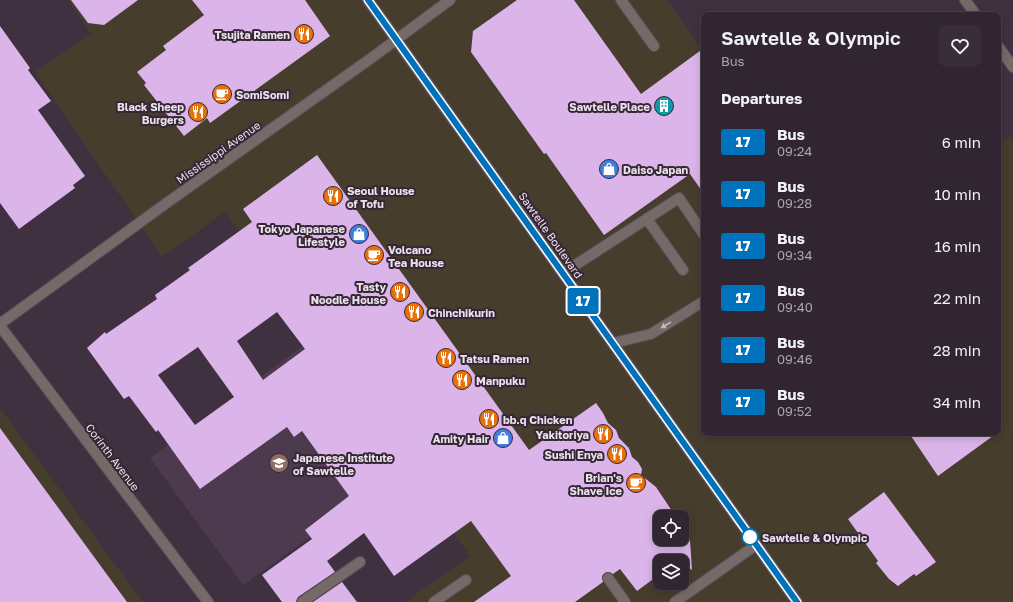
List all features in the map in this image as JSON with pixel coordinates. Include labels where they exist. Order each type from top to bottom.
[{"type":"street","name":"Sawtelle Boulevard","points":[[368,0],[796,602]]},
{"type":"street","name":"Mississippi Avenue","points":[[0,325],[168,202],[450,0]]},
{"type":"street","points":[[621,0],[654,46]]},
{"type":"street","points":[[965,0],[974,12]]},
{"type":"street","points":[[1001,50],[1013,67]]},
{"type":"street","points":[[563,273],[679,198],[701,231]]},
{"type":"street","points":[[647,219],[683,270]]},
{"type":"street","points":[[613,343],[651,334],[701,304]]},
{"type":"street","name":"Corinth Avenue","points":[[0,325],[208,602]]},
{"type":"street","points":[[675,602],[756,545]]},
{"type":"street","points":[[302,602],[360,562]]},
{"type":"street","points":[[608,578],[626,602]]},
{"type":"street","points":[[434,602],[466,580]]},
{"type":"shaded area","points":[[68,0],[667,0],[701,48],[701,436],[1001,436],[1001,142],[1010,136],[1013,141],[1013,602],[405,602],[470,556],[225,212],[162,257],[35,72],[91,33]]},
{"type":"shaded area","name":"Japanese Institute of Sawtelle","points":[[315,337],[407,468],[243,585],[150,458]]},
{"type":"shaded area","points":[[0,408],[143,602],[0,602]]},
{"type":"building","points":[[71,0],[138,0],[104,25],[88,23]]},
{"type":"building","points":[[192,0],[305,0],[330,36],[210,123],[207,118],[184,136],[144,85],[146,83],[137,72],[166,50],[163,46],[204,15]]},
{"type":"building","points":[[517,0],[574,0],[641,94],[701,50],[701,190],[690,174],[604,235],[546,153],[544,154],[471,52],[473,31]]},
{"type":"building","points":[[0,26],[30,68],[28,70],[51,101],[38,110],[85,176],[73,185],[75,188],[19,229],[0,203]]},
{"type":"building","points":[[317,155],[529,450],[596,403],[608,423],[616,430],[619,438],[629,448],[632,457],[638,462],[642,469],[641,475],[656,487],[671,510],[653,510],[653,546],[689,546],[689,539],[692,570],[689,568],[689,554],[653,554],[653,579],[637,591],[620,569],[613,574],[607,572],[602,576],[603,582],[575,602],[474,602],[511,576],[471,521],[394,576],[364,533],[327,561],[335,572],[298,597],[296,602],[282,602],[262,575],[312,539],[305,530],[349,496],[302,431],[294,437],[287,427],[200,489],[158,430],[156,432],[129,396],[124,399],[87,348],[105,332],[106,334],[157,299],[155,295],[190,270],[188,268],[252,222],[243,209]],"holes":[[[277,312],[305,349],[263,380],[237,341]],[[198,347],[234,397],[195,425],[158,375]]]},
{"type":"building","points":[[0,428],[127,602],[0,602]]},
{"type":"building","points":[[911,436],[993,436],[938,476]]},
{"type":"building","points":[[884,492],[936,562],[916,576],[914,574],[898,586],[889,579],[876,563],[878,561],[848,519]]},
{"type":"building","points":[[342,582],[357,602],[313,602]]},
{"type":"bus line","name":"17","points":[[368,0],[797,602]]},
{"type":"place","name":"Tsujita Ramen","points":[[304,34]]},
{"type":"place","name":"SomiSomi","points":[[222,94]]},
{"type":"place","name":"Sawtelle Place","points":[[664,106]]},
{"type":"place","name":"Black Sheep Burgers","points":[[198,112]]},
{"type":"place","name":"Daiso Japan","points":[[609,169]]},
{"type":"place","name":"Seoul House of Tofu","points":[[333,196]]},
{"type":"place","name":"Tokyo Japanese Lifestyle","points":[[359,234]]},
{"type":"place","name":"Volcano Tea House","points":[[374,255]]},
{"type":"place","name":"Tasty Noodle House","points":[[400,292]]},
{"type":"place","name":"Chinchikurin","points":[[414,312]]},
{"type":"place","name":"Tatsu Ramen","points":[[446,358]]},
{"type":"place","name":"Manpuku","points":[[462,380]]},
{"type":"place","name":"bb.q Chicken","points":[[489,419]]},
{"type":"place","name":"Yakitoriya","points":[[603,434]]},
{"type":"place","name":"Amity Hair","points":[[503,438]]},
{"type":"place","name":"Sushi Enya","points":[[617,454]]},
{"type":"place","name":"Japanese Institute of Sawtelle","points":[[279,463]]},
{"type":"place","name":"Brian's Shave Ice","points":[[636,483]]},
{"type":"place","name":"Sawtelle & Olympic","points":[[750,537]]}]
